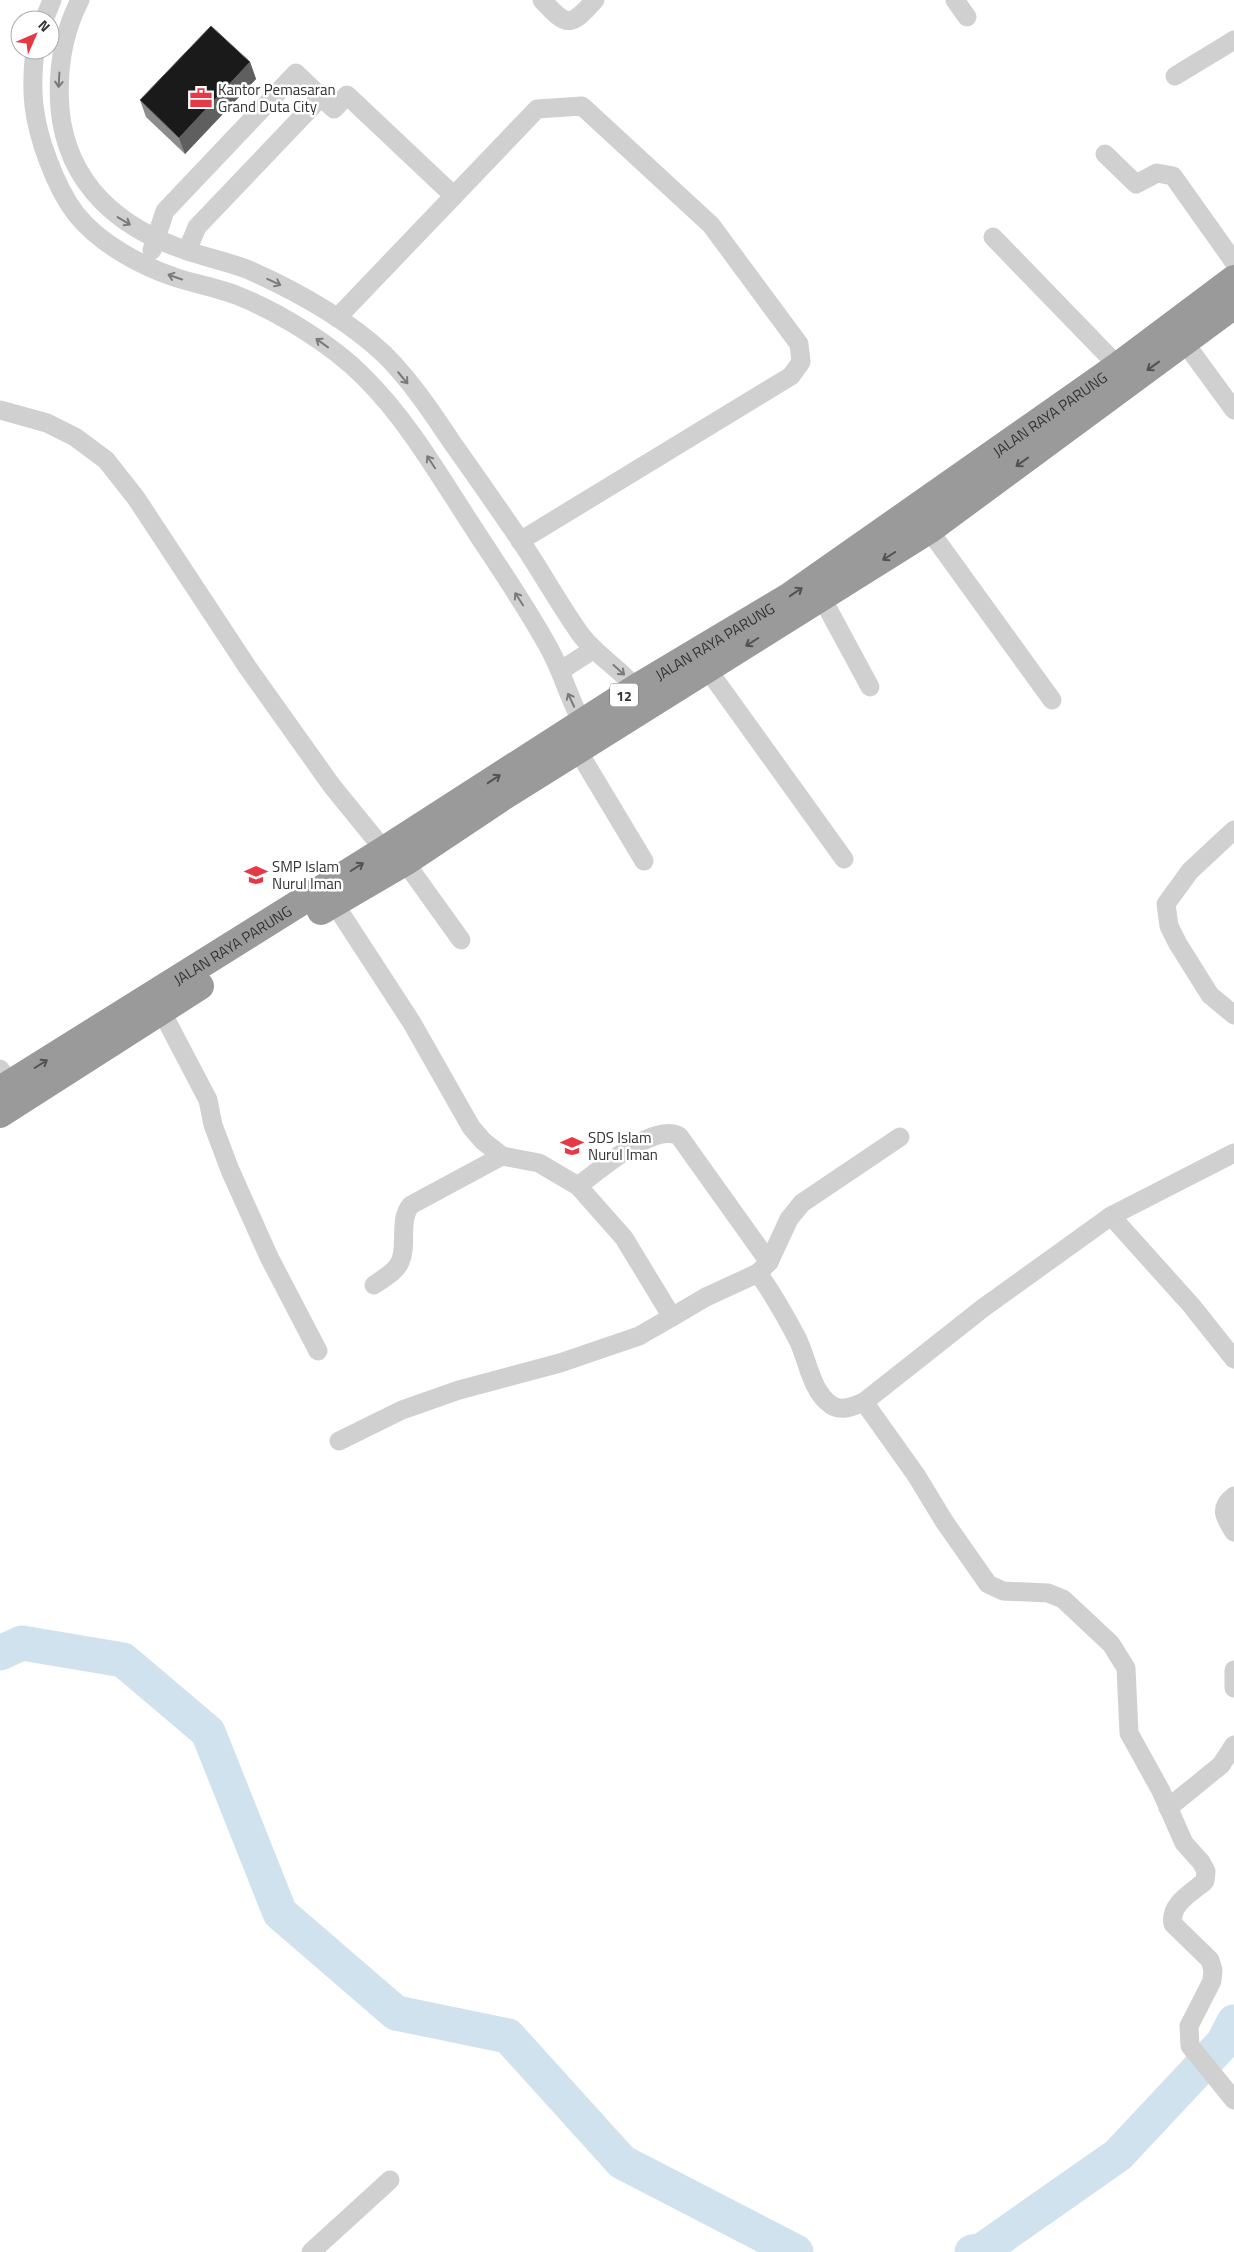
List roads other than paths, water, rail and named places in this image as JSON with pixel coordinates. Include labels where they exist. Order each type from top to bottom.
[{"type":"highway","name":"JALAN RAYA PARUNG","points":[[0,1114],[109,1033],[585,738],[1118,366],[1234,279]]},
{"type":"highway","name":"JALAN RAYA PARUNG","points":[[642,698],[708,670],[929,530],[1234,305]]},
{"type":"highway","name":"JALAN RAYA PARUNG","points":[[3,1081],[109,1033],[162,1012],[240,960],[334,903],[394,856]]},
{"type":"street","points":[[80,0],[62,45],[58,85],[62,126],[77,168],[96,197],[118,217],[156,239],[187,251],[246,269],[297,293],[337,318],[384,355],[430,410],[583,637],[594,649],[623,673],[642,698]]},
{"type":"street","points":[[542,0],[561,20],[566,21],[579,18],[595,0]]},
{"type":"street","points":[[955,0],[967,17]]},
{"type":"street","points":[[1175,76],[1234,40]]},
{"type":"street","points":[[34,60],[31,81],[38,132],[57,184],[76,214],[104,241],[147,266],[175,277],[236,295],[284,318],[321,342],[364,376],[406,424],[540,630],[560,671],[585,738],[644,861]]},
{"type":"street","points":[[147,266],[165,211],[296,73],[334,109],[347,95],[454,196]]},
{"type":"street","points":[[187,251],[197,227],[321,97]]},
{"type":"street","points":[[337,318],[537,109],[582,106],[711,225],[799,344],[801,362],[791,376],[520,541]]},
{"type":"street","points":[[1105,154],[1136,184],[1157,173],[1173,176],[1234,262]]},
{"type":"street","points":[[993,237],[1118,366]]},
{"type":"street","points":[[1184,343],[1234,410]]},
{"type":"street","points":[[364,376],[384,355]]},
{"type":"street","points":[[0,410],[47,423],[75,437],[106,460],[136,498],[248,668],[332,786],[394,856],[461,940]]},
{"type":"street","points":[[929,530],[1052,700]]},
{"type":"street","points":[[822,598],[870,687]]},
{"type":"street","points":[[540,630],[566,614]]},
{"type":"street","points":[[560,671],[594,649]]},
{"type":"street","points":[[708,670],[844,859]]},
{"type":"street","points":[[1234,830],[1190,871],[1166,904],[1166,914],[1169,926],[1178,944],[1210,995],[1234,1015]]},
{"type":"street","points":[[334,903],[412,1023],[472,1127],[483,1141],[502,1156],[539,1163],[578,1186],[624,1238],[672,1318]]},
{"type":"street","points":[[162,1012],[208,1100],[213,1125],[230,1170],[269,1257],[318,1351]]},
{"type":"street","points":[[578,1186],[628,1148],[654,1136],[673,1133],[679,1136],[764,1268],[774,1296],[794,1334],[815,1386],[832,1405],[840,1409],[847,1409],[864,1402],[983,1308],[1111,1216],[1234,1153]]},
{"type":"street","points":[[339,1441],[402,1410],[459,1390],[560,1363],[639,1336],[706,1297],[764,1268],[790,1219],[802,1203],[900,1137]]},
{"type":"street","points":[[374,1285],[401,1261],[406,1214],[411,1205],[502,1156]]},
{"type":"street","points":[[1111,1216],[1191,1305],[1234,1359]]},
{"type":"street","points":[[864,1402],[916,1475],[944,1521],[988,1584],[1003,1591],[1048,1593],[1063,1599],[1111,1644],[1126,1668],[1129,1732],[1161,1791],[1184,1843],[1201,1862],[1206,1871],[1205,1881],[1175,1907],[1171,1915],[1173,1924],[1210,1960],[1213,1970],[1212,1981],[1188,2026],[1190,2046],[1234,2100]]},
{"type":"street","points":[[1234,1496],[1223,1510],[1234,1532]]},
{"type":"street","points":[[1234,1670],[1234,1688]]},
{"type":"street","points":[[1168,1808],[1220,1764],[1234,1745]]},
{"type":"street","points":[[311,2252],[390,2180]]},
{"type":"waterway","points":[[0,1653],[22,1643],[123,1660],[208,1732],[280,1913],[396,2013],[508,2036],[622,2162],[796,2252]]},
{"type":"waterway","points":[[972,2252],[981,2251],[1118,2155],[1223,2043],[1234,2022]]},
{"type":"place","name":"Kantor Pemasaran Grand Duta City","points":[[201,98]]},
{"type":"place","name":"SMP Islam Nurul Iman","points":[[256,875]]},
{"type":"place","name":"SDS Islam Nurul Iman","points":[[572,1146]]}]
